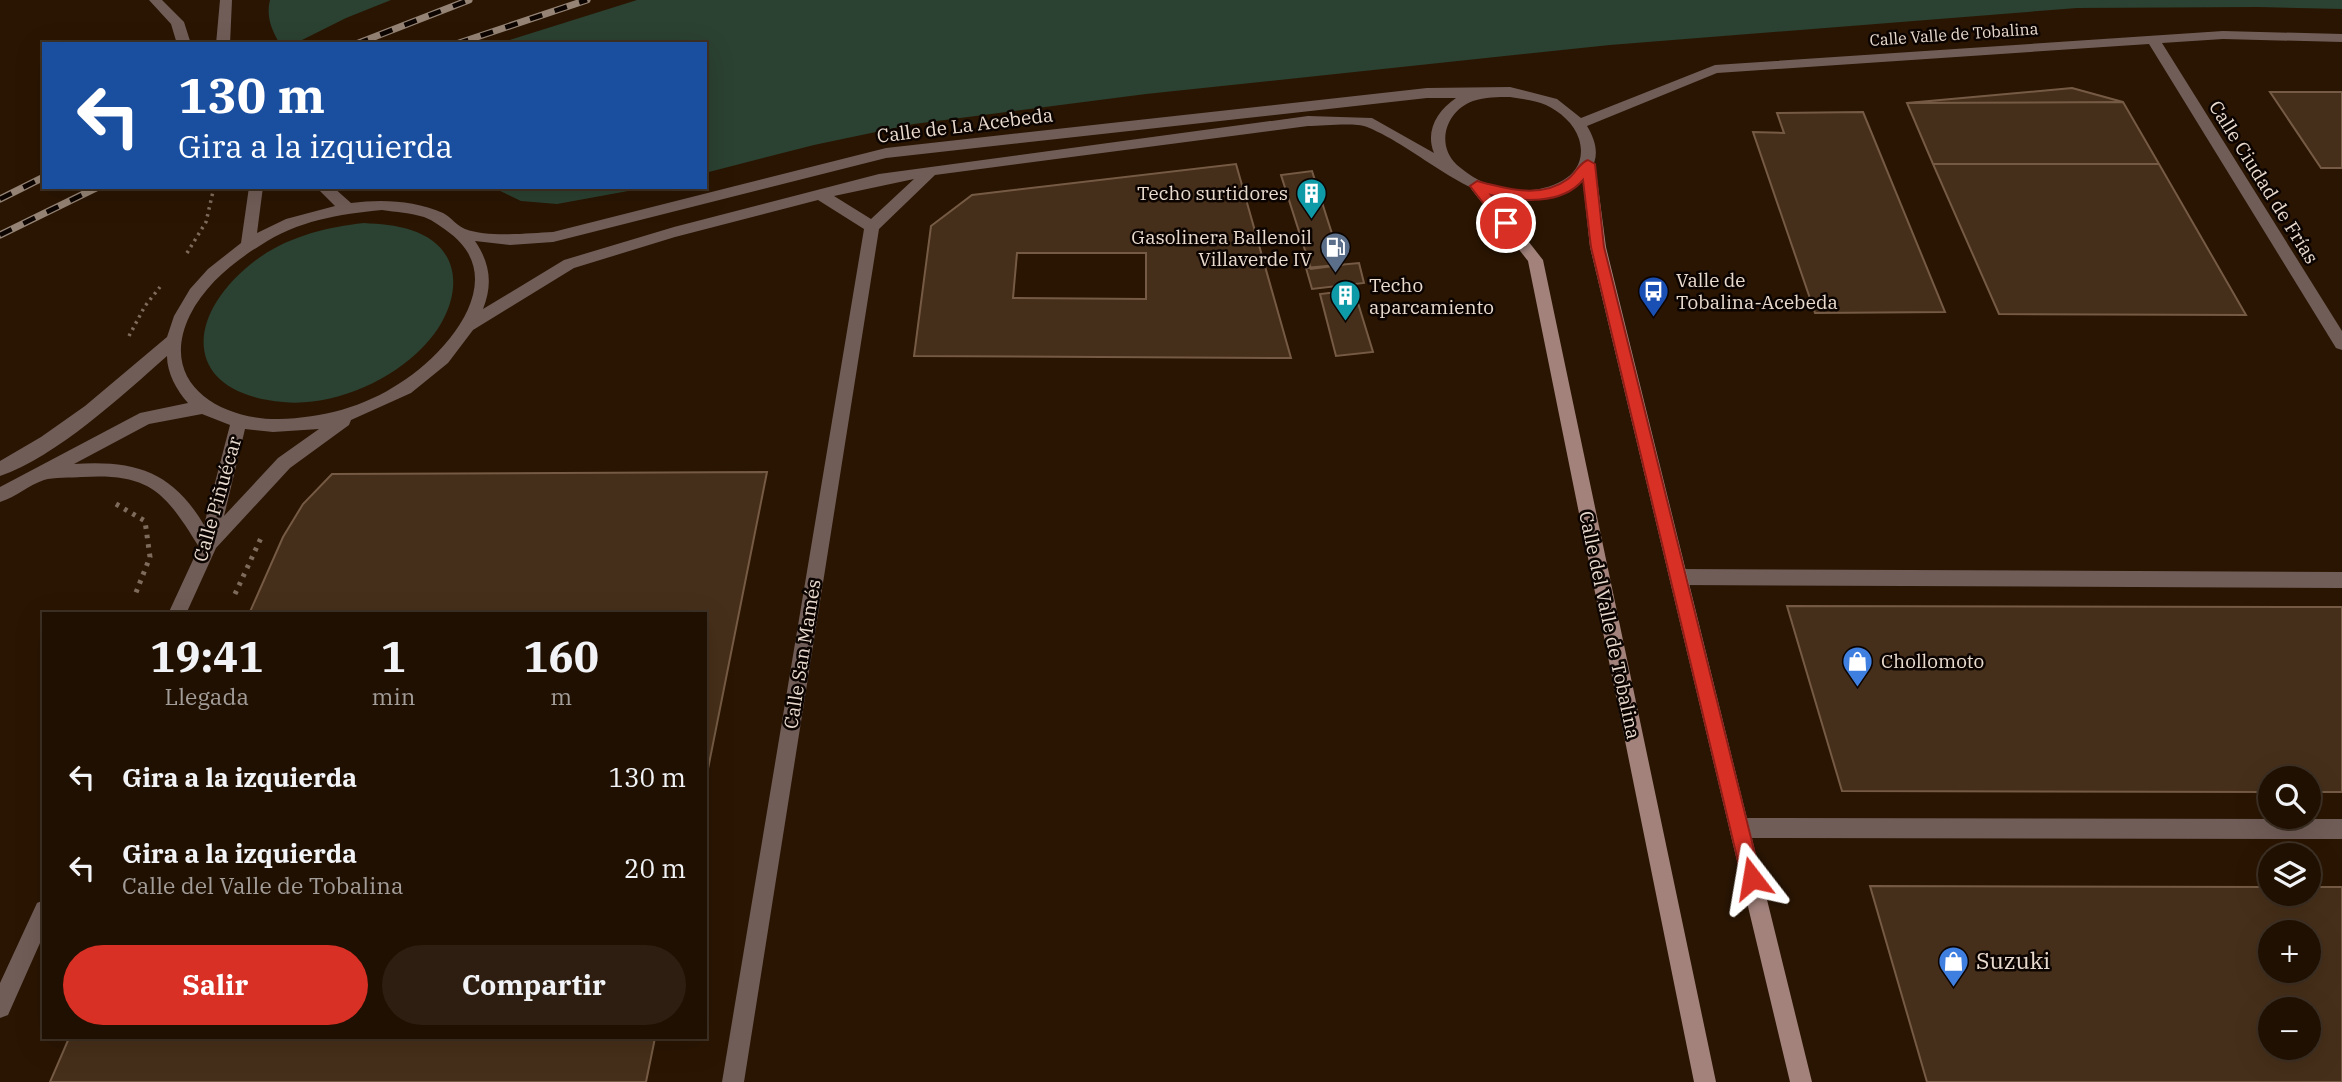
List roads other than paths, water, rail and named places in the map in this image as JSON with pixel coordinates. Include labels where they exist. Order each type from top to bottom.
[{"type":"main road","points":[[1588,164],[1598,247],[1801,1082]]},
{"type":"main road","name":"Calle del Valle de Tobalina","points":[[1477,186],[1535,260],[1705,1082]]},
{"type":"street","points":[[155,0],[177,22],[183,42]]},
{"type":"street","points":[[223,42],[226,0]]},
{"type":"street","name":"Calle Valle de Tobalina","points":[[1580,124],[1715,69],[2223,35],[2342,38]]},
{"type":"street","name":"Calle Ciudad de Frías","points":[[2153,40],[2342,344]]},
{"type":"street","points":[[470,325],[569,264],[674,232],[879,179],[1308,121],[1367,121],[1477,186],[1512,195],[1541,195],[1563,189],[1576,180],[1588,164],[1590,147],[1580,124],[1563,109],[1547,100],[1510,92],[1480,94],[1458,103],[1440,122],[1436,139],[1442,158],[1454,171]]},
{"type":"street","name":"Calle de La Acebeda","points":[[463,234],[510,240],[553,237],[886,153],[1427,93],[1480,94]]},
{"type":"street","points":[[820,194],[872,227],[931,171]]},
{"type":"street","points":[[248,244],[256,189]]},
{"type":"street","points":[[325,189],[347,208]]},
{"type":"street","points":[[45,473],[104,468],[148,478],[177,498],[208,545],[284,463],[352,414],[390,397],[424,376],[451,351],[470,325],[481,299],[483,274],[477,252],[463,234],[442,219],[414,209],[382,205],[347,208],[291,223],[248,244],[220,265],[198,289],[182,314],[174,340],[174,359],[179,378],[189,393],[204,407],[239,421],[265,426],[293,425],[352,414]]},
{"type":"street","name":"Calle San Mamés","points":[[733,1082],[872,227]]},
{"type":"street","points":[[0,469],[21,459],[116,393],[174,340]]},
{"type":"street","points":[[0,495],[146,418],[204,407]]},
{"type":"street","name":"Calle Piñuécar","points":[[178,612],[208,545],[239,421]]},
{"type":"street","points":[[1678,578],[2342,580]]},
{"type":"street","points":[[1739,828],[2342,829]]},
{"type":"street","points":[[0,1007],[42,914]]},
{"type":"railway","points":[[361,42],[469,0]]},
{"type":"railway","points":[[462,42],[587,0]]},
{"type":"railway","points":[[0,199],[42,178]]},
{"type":"railway","points":[[0,235],[94,189]]},
{"type":"place","name":"Techo surtidores","points":[[1311,220]]},
{"type":"place","name":"Gasolinera Ballenoil Villaverde IV","points":[[1335,275]]},
{"type":"place","name":"Valle de Tobalina-Acebeda","points":[[1653,318]]},
{"type":"place","name":"Techo aparcamiento","points":[[1346,323]]},
{"type":"place","name":"Chollomoto","points":[[1858,688]]},
{"type":"place","name":"Suzuki","points":[[1953,988]]}]
